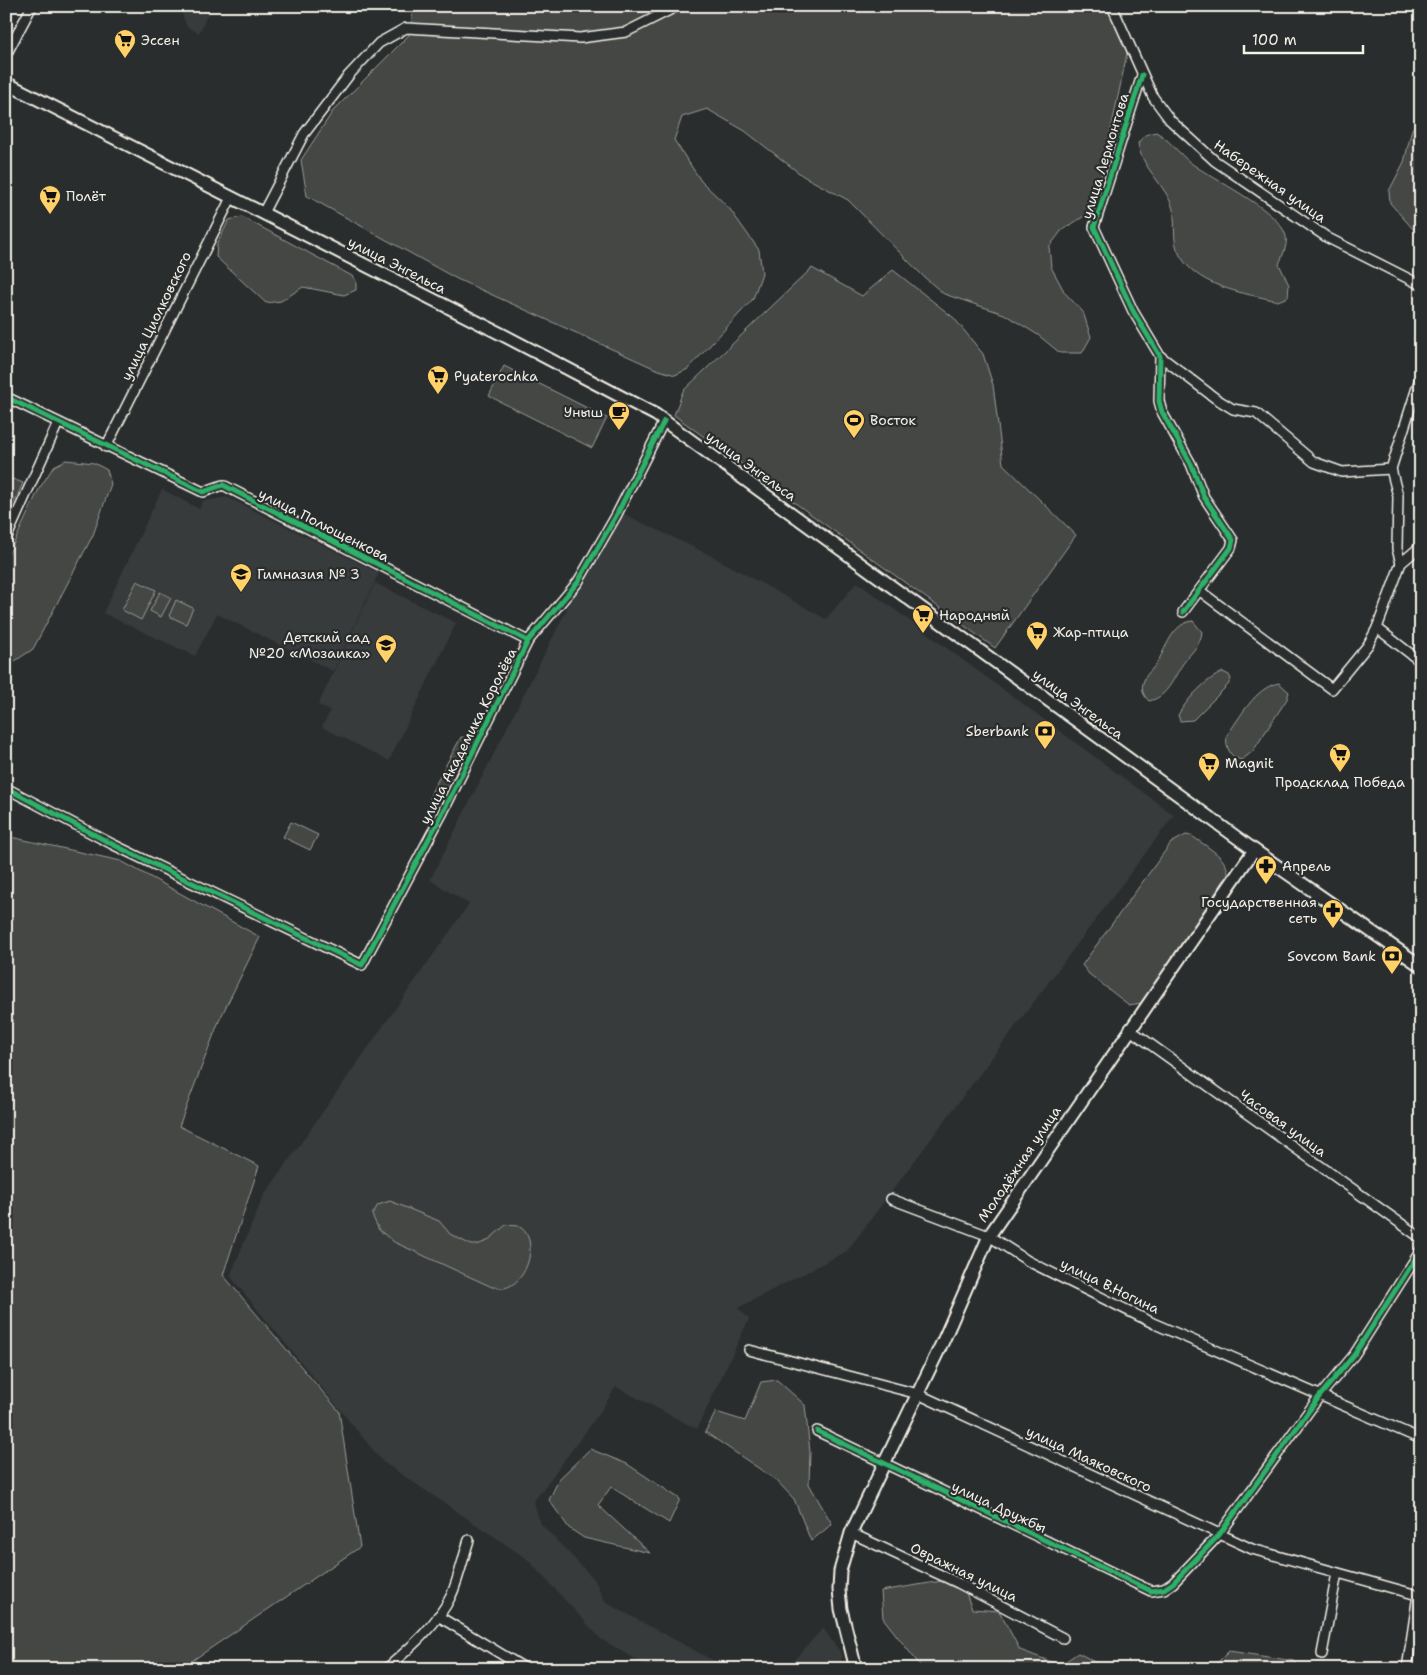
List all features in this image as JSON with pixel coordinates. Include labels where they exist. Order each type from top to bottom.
[{"type":"main road","name":"улица Энгельса","points":[[6,83],[504,335],[664,421],[1254,850],[1421,966]]},
{"type":"main road","name":"Молодёжная улица","points":[[856,1669],[841,1609],[840,1571],[851,1533],[918,1394],[989,1236],[1129,1029],[1254,850]]},
{"type":"street","points":[[6,55],[32,6]]},
{"type":"street","points":[[262,214],[304,134],[349,75],[379,43],[400,30],[415,28],[580,38],[626,32],[678,6]]},
{"type":"street","name":"Набережная улица","points":[[1112,6],[1153,97],[1170,120],[1215,161],[1328,238],[1421,285]]},
{"type":"street","name":"улица Лермонтова","points":[[1142,75],[1094,227],[1133,311],[1160,356]]},
{"type":"street","name":"улица Циолковского","points":[[106,447],[231,198]]},
{"type":"street","points":[[1160,356],[1215,398],[1233,409],[1256,414],[1314,462],[1342,472],[1391,469]]},
{"type":"street","points":[[1160,356],[1158,401],[1162,412],[1192,464],[1204,497],[1233,540],[1231,548],[1183,612]]},
{"type":"street","points":[[1401,563],[1397,549],[1398,496],[1391,469],[1421,375]]},
{"type":"street","name":"улица Полющенкова","points":[[6,397],[106,447],[203,492],[223,485],[528,641]]},
{"type":"street","name":"улица Академика Королёва","points":[[6,788],[112,844],[362,964],[442,814],[528,641],[578,582],[616,516],[664,421]]},
{"type":"street","points":[[6,539],[58,423]]},
{"type":"street","points":[[1200,591],[1332,689],[1368,645],[1377,628],[1401,563],[1421,546]]},
{"type":"street","points":[[1377,628],[1421,662]]},
{"type":"street","name":"Часовая улица","points":[[1129,1029],[1421,1238]]},
{"type":"street","name":"улица В.Ногина","points":[[890,1199],[946,1222],[989,1236],[1028,1261],[1155,1324],[1319,1397],[1421,1439]]},
{"type":"street","points":[[1219,1535],[1319,1397],[1354,1355],[1421,1250]]},
{"type":"street","name":"улица Маяковского","points":[[749,1350],[918,1394],[1252,1549],[1419,1596],[1407,1669]]},
{"type":"street","name":"улица Дружбы","points":[[817,1431],[1151,1591],[1164,1589],[1173,1583],[1219,1535]]},
{"type":"street","name":"Овражная улица","points":[[851,1533],[958,1583],[1063,1638]]},
{"type":"street","points":[[386,1669],[415,1643],[438,1616],[451,1596],[469,1540]]},
{"type":"street","points":[[1322,1654],[1337,1573]]},
{"type":"street","points":[[438,1616],[526,1669]]},
{"type":"shaded area","points":[[179,6],[212,6],[199,33],[187,27]]},
{"type":"shaded area","points":[[414,6],[1109,6],[1129,44],[1099,187],[1086,215],[1062,230],[1049,247],[1051,267],[1065,293],[1083,312],[1091,337],[1082,353],[1060,353],[1038,335],[1004,314],[944,294],[924,277],[848,200],[803,176],[745,131],[707,109],[682,117],[674,140],[701,181],[729,208],[759,250],[762,273],[753,299],[688,369],[675,375],[656,369],[457,279],[307,196],[301,160],[333,111],[409,35]]},
{"type":"shaded area","points":[[1421,118],[1421,238],[1390,203],[1389,191],[1404,162],[1412,129]]},
{"type":"shaded area","points":[[1156,132],[1191,163],[1242,194],[1278,222],[1286,235],[1285,248],[1279,264],[1289,285],[1288,297],[1278,301],[1220,286],[1194,272],[1184,262],[1177,249],[1173,208],[1167,195],[1147,167],[1138,143],[1145,135]]},
{"type":"shaded area","points":[[242,217],[352,276],[356,281],[356,290],[344,295],[303,287],[281,301],[266,303],[216,257],[217,244],[229,220]]},
{"type":"shaded area","name":"Восток","points":[[812,268],[862,296],[893,270],[954,318],[983,354],[993,385],[1003,464],[1076,535],[995,648],[674,415],[683,391]]},
{"type":"shaded area","points":[[504,366],[607,418],[592,448],[489,396]]},
{"type":"shaded area","points":[[66,460],[94,463],[107,470],[111,484],[93,535],[33,649],[6,667],[6,560],[39,489],[54,466]]},
{"type":"shaded area","points":[[10,478],[23,483],[6,521],[6,480]]},
{"type":"shaded area","name":"Гимназия № 3","points":[[162,489],[199,509],[203,501],[227,497],[379,573],[333,671],[217,614],[195,656],[103,613]]},
{"type":"shaded area","points":[[622,513],[712,556],[826,619],[857,582],[1174,815],[847,1251],[738,1308],[749,1319],[697,1429],[616,1387],[598,1415],[534,1501],[540,1523],[595,1580],[605,1602],[729,1669],[652,1669],[601,1639],[526,1558],[383,1462],[230,1276],[263,1197],[469,904],[430,880],[572,599]]},
{"type":"shaded area","points":[[137,581],[156,590],[141,620],[122,610]]},
{"type":"shaded area","name":"Детский сад №20 «Мозаика»","points":[[375,583],[456,623],[389,761],[322,727],[330,711],[318,705]]},
{"type":"shaded area","points":[[160,592],[171,598],[161,617],[150,611]]},
{"type":"shaded area","points":[[176,600],[193,608],[186,624],[169,616]]},
{"type":"shaded area","points":[[1193,621],[1202,632],[1198,644],[1162,695],[1149,701],[1144,695],[1142,686],[1146,677],[1156,664],[1171,636],[1180,626]]},
{"type":"shaded area","points":[[1223,672],[1229,675],[1231,679],[1228,685],[1193,720],[1180,721],[1178,715],[1192,696],[1203,685]]},
{"type":"shaded area","points":[[1279,683],[1289,692],[1287,699],[1253,751],[1242,760],[1234,757],[1228,748],[1227,735],[1255,697],[1263,690]]},
{"type":"shaded area","points":[[461,737],[467,738],[469,744],[444,799],[440,803],[433,804],[430,798],[432,791]]},
{"type":"shaded area","points":[[291,822],[318,835],[310,850],[283,837]]},
{"type":"shaded area","points":[[1186,835],[1192,836],[1220,857],[1227,868],[1228,874],[1145,999],[1141,1003],[1129,1005],[1089,974],[1082,965],[1171,843]]},
{"type":"shaded area","points":[[6,836],[121,861],[260,937],[219,1021],[179,1126],[259,1166],[223,1275],[339,1411],[360,1547],[180,1669],[6,1669]]},
{"type":"shaded area","points":[[390,1201],[439,1221],[450,1234],[471,1245],[487,1241],[506,1225],[518,1226],[525,1232],[529,1240],[529,1260],[525,1270],[512,1285],[504,1288],[492,1287],[394,1242],[379,1230],[372,1215],[378,1205]]},
{"type":"shaded area","points":[[777,1380],[805,1405],[810,1452],[809,1484],[832,1524],[811,1541],[794,1499],[776,1480],[705,1432],[716,1412],[745,1421],[761,1382]]},
{"type":"shaded area","points":[[590,1449],[627,1464],[680,1499],[669,1523],[611,1487],[598,1505],[650,1553],[584,1538],[569,1528],[549,1500],[559,1479]]},
{"type":"shaded area","points":[[960,1578],[972,1609],[999,1611],[1020,1650],[1060,1665],[1078,1653],[1109,1669],[923,1669],[883,1618],[881,1591]]},
{"type":"shaded area","points":[[823,1628],[843,1656],[837,1669],[786,1669]]},
{"type":"shaded area","points":[[1229,1651],[1294,1661],[1301,1669],[1211,1669]]},
{"type":"cycle path","points":[[1142,75],[1094,227],[1133,311],[1160,356],[1159,401],[1162,412],[1191,464],[1204,497],[1233,540],[1231,548],[1183,612]]},
{"type":"cycle path","points":[[6,397],[203,492],[223,485],[528,641]]},
{"type":"cycle path","points":[[6,788],[112,844],[362,965],[442,814],[528,641],[578,582],[616,516],[664,421]]},
{"type":"cycle path","points":[[817,1431],[1151,1591],[1164,1589],[1173,1583],[1219,1535],[1319,1397],[1354,1355],[1421,1250]]},
{"type":"place","name":"Эссен","points":[[125,59]]},
{"type":"place","name":"Полёт","points":[[50,215]]},
{"type":"place","name":"Pyaterochka","points":[[438,395]]},
{"type":"place","name":"Уныш","points":[[619,431]]},
{"type":"place","name":"Восток","points":[[854,439]]},
{"type":"place","name":"Гимназия № 3","points":[[241,593]]},
{"type":"place","name":"Народный","points":[[923,634]]},
{"type":"place","name":"Жар-птица","points":[[1037,651]]},
{"type":"place","name":"Детский сад №20 «Мозаика»","points":[[386,664]]},
{"type":"place","name":"Sberbank","points":[[1045,750]]},
{"type":"place","name":"Продсклад Победа","points":[[1340,773]]},
{"type":"place","name":"Magnit","points":[[1209,782]]},
{"type":"place","name":"Апрель","points":[[1266,885]]},
{"type":"place","name":"Государственная сеть","points":[[1333,929]]},
{"type":"place","name":"Sovcom Bank","points":[[1392,975]]}]
